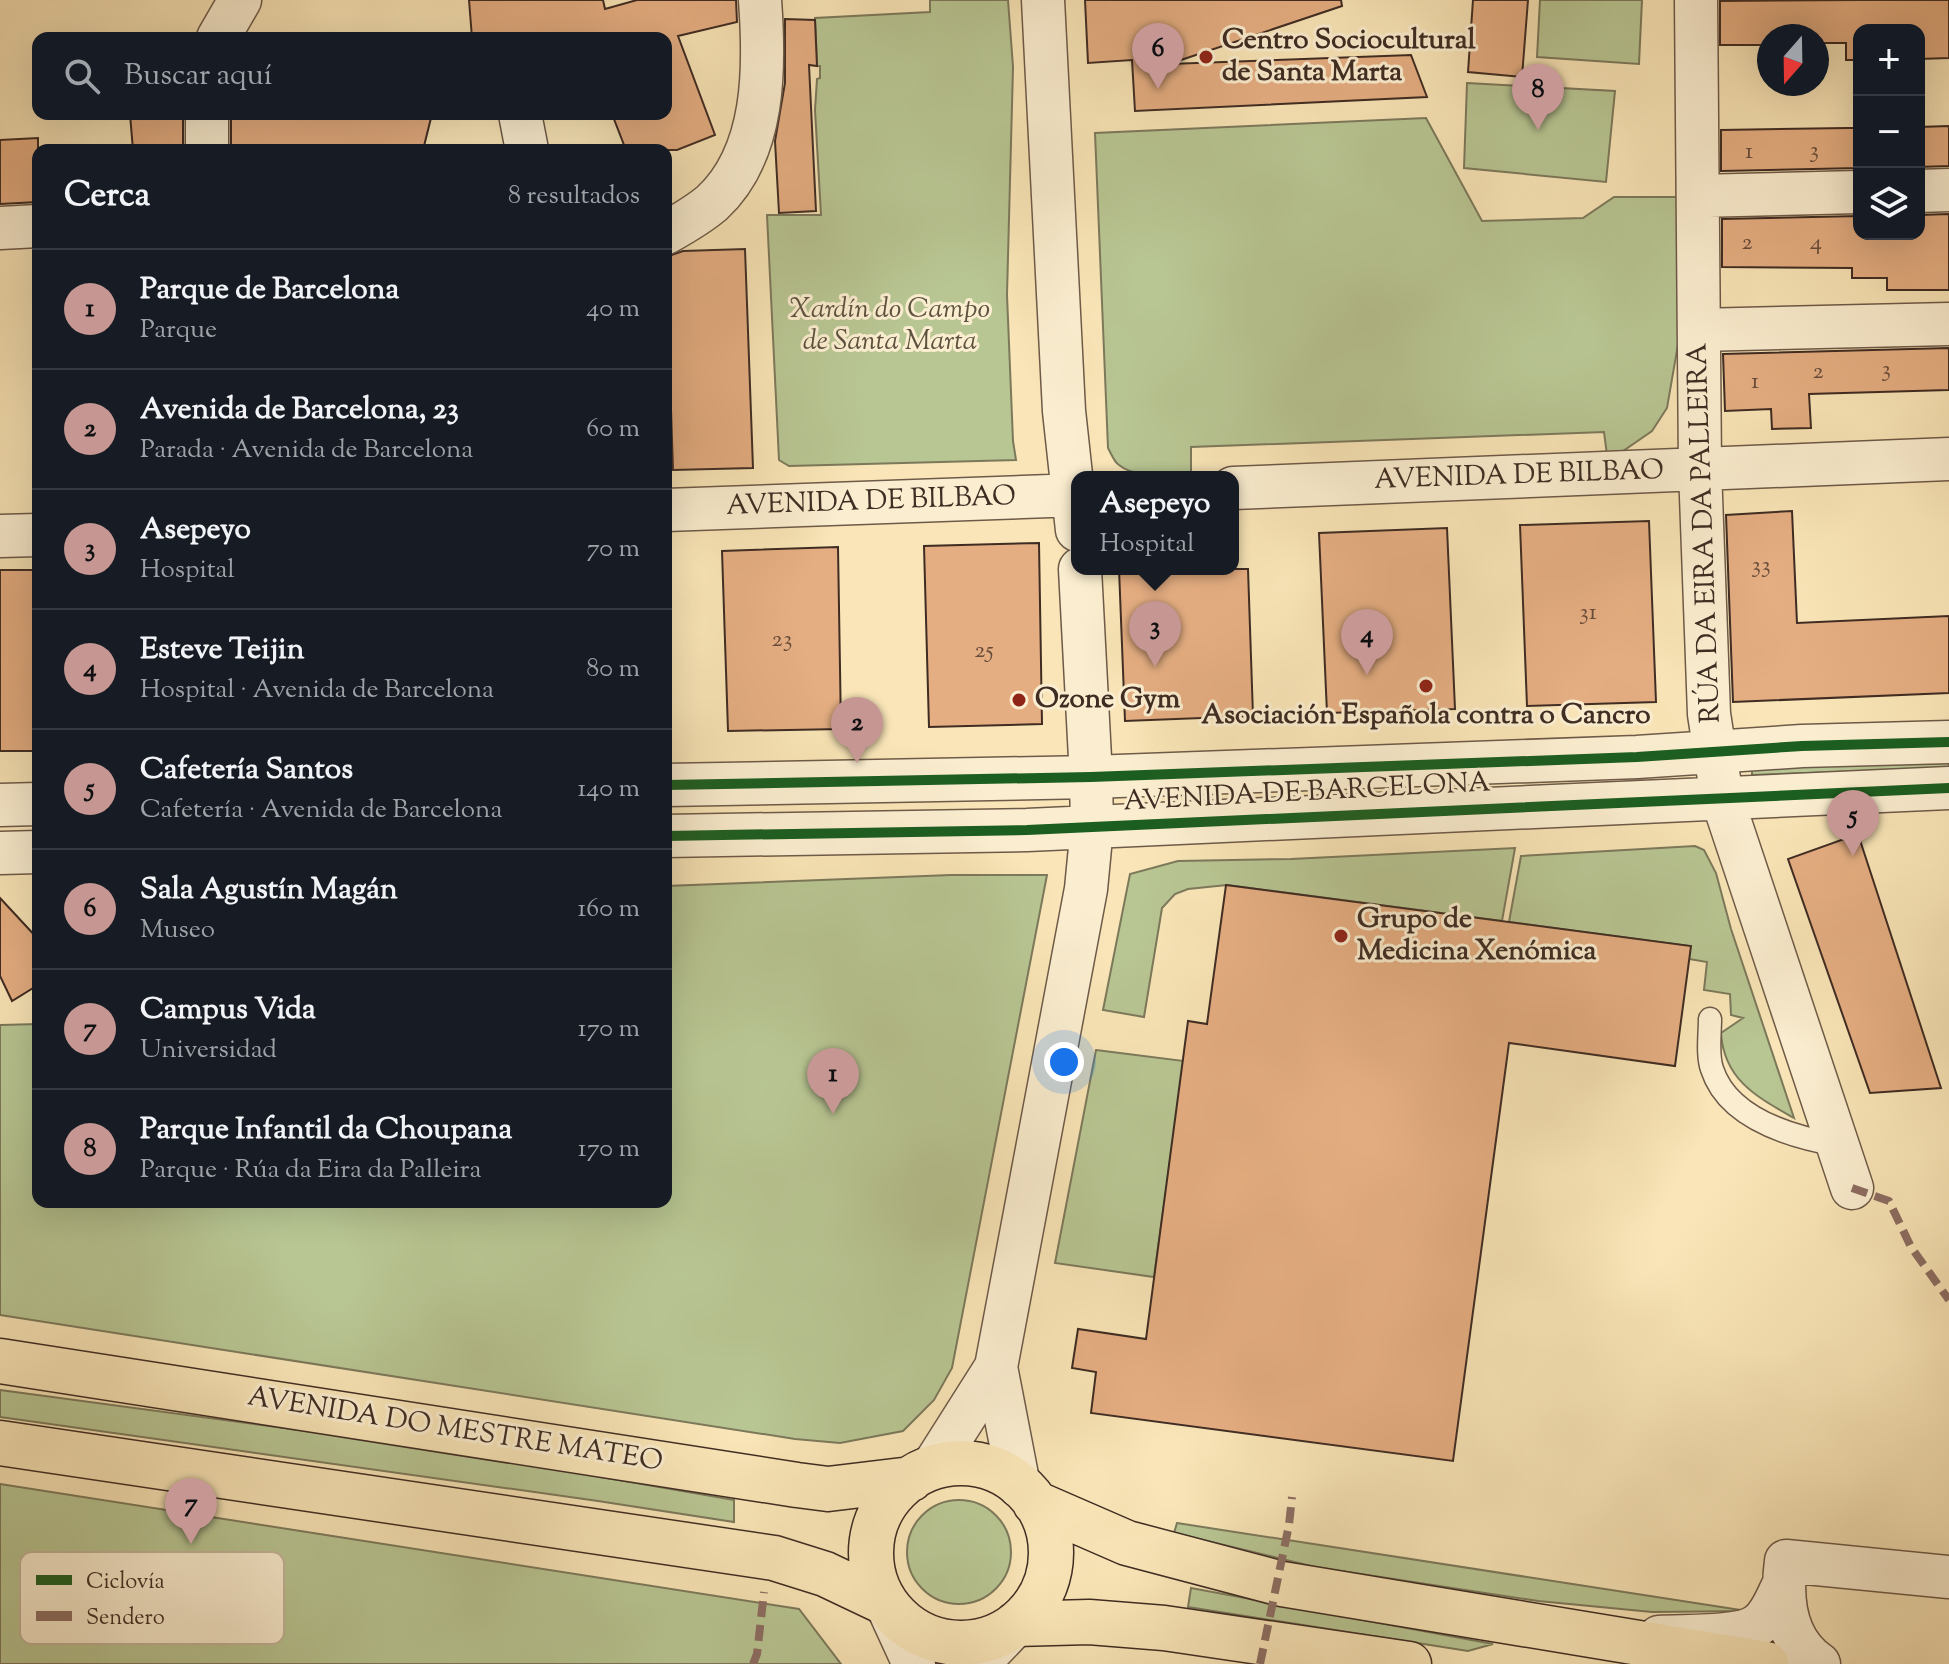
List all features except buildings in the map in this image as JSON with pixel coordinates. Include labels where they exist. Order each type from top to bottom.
[{"type":"main road","name":"AVENIDA DO MESTRE MATEO","points":[[0,1361],[805,1487],[841,1488],[922,1474]]},
{"type":"main road","points":[[0,1443],[774,1558],[825,1574],[886,1603]]},
{"type":"main road","points":[[1027,1494],[1047,1530],[1050,1562],[1035,1604],[1016,1624],[996,1636],[977,1641],[946,1641],[909,1627],[886,1603],[877,1587],[873,1569],[872,1537],[879,1517],[888,1501],[922,1474],[952,1464],[980,1466],[1001,1473],[1027,1494],[1127,1543],[1282,1584],[1766,1664]]},
{"type":"main road","points":[[1016,1624],[1089,1622],[1152,1627],[1409,1664]]},
{"type":"street","points":[[221,32],[240,0]]},
{"type":"street","points":[[672,230],[713,202],[744,156],[760,97],[763,67],[760,0]]},
{"type":"street","points":[[1043,0],[1064,411],[1072,471]]},
{"type":"street","name":"RÚA DA EIRA DA PALLEIRA","points":[[1696,0],[1700,469],[1713,752],[1722,798],[1852,1188]]},
{"type":"street","points":[[207,120],[207,144]]},
{"type":"street","points":[[521,120],[526,144]]},
{"type":"street","points":[[1925,191],[1949,190]]},
{"type":"street","points":[[1698,196],[1853,192]]},
{"type":"street","points":[[0,228],[32,226]]},
{"type":"street","points":[[1699,330],[1949,324]]},
{"type":"street","name":"AVENIDA DE BILBAO","points":[[1239,488],[1949,459]]},
{"type":"street","name":"AVENIDA DE BILBAO","points":[[672,510],[1071,507]]},
{"type":"street","points":[[0,536],[32,535]]},
{"type":"street","points":[[922,1474],[996,1367],[1086,889],[1092,827],[1080,575]]},
{"type":"street","name":"AVENIDA DE BARCELONA","points":[[672,785],[1091,777],[1949,742]]},
{"type":"street","name":"AVENIDA DE BARCELONA","points":[[672,836],[1092,827],[1949,788]]},
{"type":"street","points":[[0,805],[32,804]]},
{"type":"street","points":[[0,853],[32,852]]},
{"type":"street","points":[[996,1367],[1027,1494]]},
{"type":"street","points":[[1819,1664],[1799,1644],[1792,1631],[1783,1586],[1786,1561],[1949,1577]]},
{"type":"street","points":[[1614,1639],[1743,1632],[1759,1625],[1783,1586]]},
{"type":"street","points":[[886,1603],[914,1664]]},
{"type":"street","points":[[978,1664],[1016,1624]]},
{"type":"lane","points":[[1710,1019],[1712,1068],[1730,1100],[1765,1124],[1806,1140],[1838,1145]]},
{"type":"green space","name":"Xardín do Campo de Santa Marta","points":[[930,0],[1008,0],[1013,67],[1007,295],[1016,460],[789,466],[779,460],[767,215],[821,215],[815,110],[820,66],[817,66],[815,18],[930,12]]},
{"type":"green space","points":[[1540,0],[1642,0],[1639,64],[1537,57]]},
{"type":"green space","points":[[1467,83],[1615,91],[1606,182],[1464,168]]},
{"type":"green space","points":[[1426,118],[1482,221],[1583,218],[1614,197],[1680,197],[1680,333],[1667,408],[1652,431],[1623,451],[1607,455],[1604,432],[1191,447],[1191,471],[1126,470],[1117,464],[1108,448],[1095,133]]},
{"type":"green space","points":[[1949,760],[1949,768],[1752,775],[1752,767]]},
{"type":"green space","points":[[1695,846],[1704,850],[1716,873],[1731,929],[1794,1118],[1755,1094],[1728,1063],[1721,1033],[1743,1018],[1731,1015],[1730,994],[1704,990],[1707,962],[1689,959],[1690,946],[1509,922],[1521,856]]},
{"type":"green space","points":[[1515,848],[1502,921],[1227,885],[1188,889],[1175,894],[1162,908],[1144,1017],[1103,1010],[1130,874],[1178,861]]},
{"type":"green space","points":[[951,875],[1047,875],[952,1368],[934,1400],[903,1431],[840,1443],[795,1439],[0,1315],[0,1025],[32,1024],[32,1208],[672,1208],[672,886]]},
{"type":"green space","points":[[1096,1050],[1184,1061],[1154,1277],[1055,1263]]},
{"type":"green space","points":[[0,1390],[440,1449],[734,1500],[734,1522],[0,1417]]},
{"type":"green space","points":[[0,1484],[799,1609],[841,1664],[0,1664]]},
{"type":"green space","points":[[959,1500],[979,1504],[996,1515],[1007,1532],[1011,1552],[1007,1572],[996,1589],[979,1600],[959,1604],[939,1600],[922,1589],[911,1572],[907,1552],[911,1532],[922,1515],[939,1504]]},
{"type":"green space","points":[[1177,1523],[1747,1611],[1652,1612],[1538,1601],[1315,1567],[1174,1533]]},
{"type":"green space","points":[[1191,1588],[1493,1644],[1468,1651],[1188,1607]]},
{"type":"marked path","points":[[1852,1188],[1889,1201],[1911,1247],[1949,1300]]},
{"type":"marked path","points":[[1260,1664],[1292,1497]]},
{"type":"marked path","points":[[753,1664],[757,1654],[764,1592]]},
{"type":"cycle path","points":[[672,785],[1091,777],[1949,742]]},
{"type":"cycle path","points":[[672,836],[1027,830],[1949,788]]},
{"type":"place","name":"Centro Sociocultural de Santa Marta","points":[[1206,57]]},
{"type":"place","name":"Sala Agustín Magán","points":[[1158,89]]},
{"type":"place","name":"Parque Infantil da Choupana","points":[[1538,130]]},
{"type":"place","name":"Asepeyo","points":[[1155,667]]},
{"type":"place","name":"Esteve Teijin","points":[[1367,675]]},
{"type":"place","name":"Asociación Española contra o Cancro","points":[[1426,686]]},
{"type":"place","name":"Ozone Gym","points":[[1019,700]]},
{"type":"place","name":"Avenida de Barcelona, 23","points":[[857,763]]},
{"type":"place","name":"Cafetería Santos","points":[[1853,856]]},
{"type":"place","name":"Grupo de Medicina Xenómica","points":[[1341,936]]},
{"type":"place","name":"Parque de Barcelona","points":[[833,1114]]},
{"type":"place","name":"Campus Vida","points":[[191,1544]]}]
